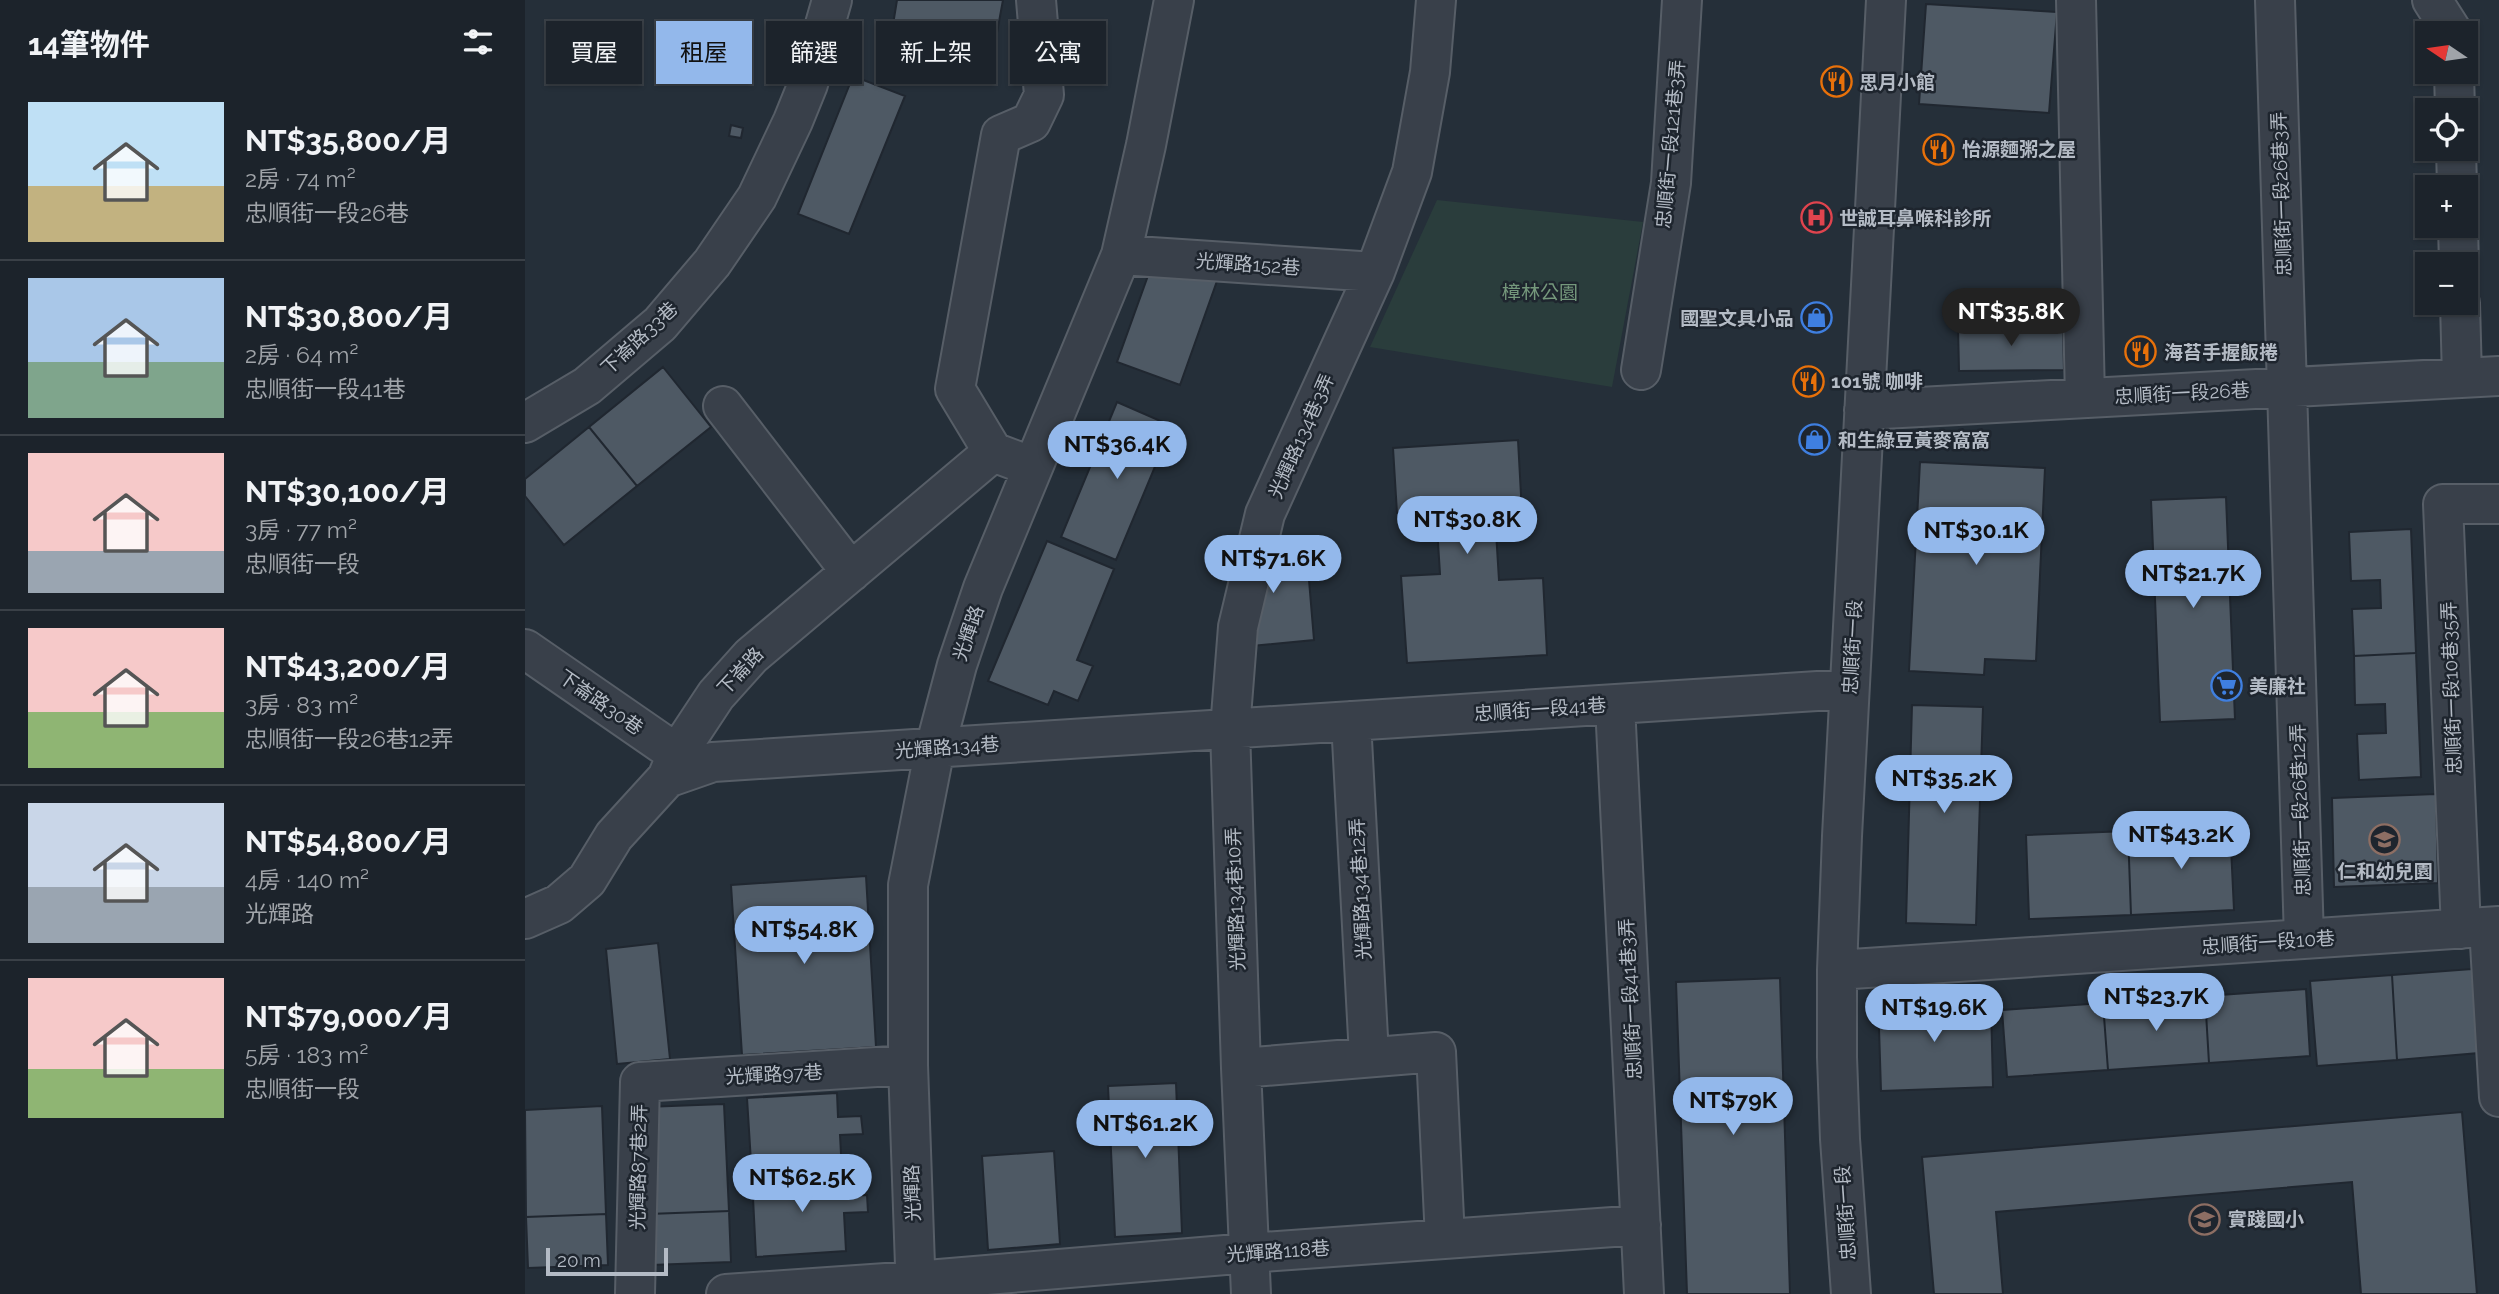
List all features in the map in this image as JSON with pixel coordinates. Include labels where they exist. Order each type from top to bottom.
[{"type":"street","name":"下崙路33巷","points":[[525,423],[587,386],[660,324],[712,263],[757,197],[809,84],[832,0]]},
{"type":"street","points":[[1033,467],[993,452],[955,389],[1001,135],[1031,122],[1044,95],[1036,0]]},
{"type":"street","name":"光輝路","points":[[915,1288],[908,1065],[908,885],[935,748],[957,665],[983,588],[1121,255],[1174,0]]},
{"type":"street","name":"光輝路134巷3弄","points":[[1230,729],[1238,627],[1265,514],[1374,272],[1412,172],[1430,72],[1436,0]]},
{"type":"street","name":"忠順街一段121巷3弄","points":[[1641,370],[1671,183],[1682,0]]},
{"type":"street","name":"忠順街一段","points":[[1851,1294],[1840,1139],[1837,970],[1849,689],[1886,0]]},
{"type":"street","points":[[2076,0],[2085,398]]},
{"type":"street","name":"忠順街一段26巷3弄","points":[[2275,0],[2287,387]]},
{"type":"street","points":[[2432,0],[2445,21]]},
{"type":"street","name":"光輝路152巷","points":[[1121,255],[1374,272]]},
{"type":"street","points":[[2460,315],[2462,378]]},
{"type":"street","name":"忠順街一段26巷","points":[[1864,410],[2499,376]]},
{"type":"street","name":"忠順街一段26巷12弄","points":[[2287,387],[2304,939]]},
{"type":"street","points":[[723,406],[851,572]]},
{"type":"street","name":"下崙路","points":[[525,919],[559,904],[586,880],[614,836],[672,766],[716,695],[751,656],[993,452]]},
{"type":"street","name":"忠順街一段10巷35弄","points":[[2483,927],[2443,504],[2499,504]]},
{"type":"street","name":"下崙路30巷","points":[[525,649],[672,766]]},
{"type":"street","name":"忠順街一段41巷","points":[[1230,729],[1849,689]]},
{"type":"street","name":"忠順街一段41巷3弄","points":[[1615,705],[1644,1294]]},
{"type":"street","name":"光輝路134巷12弄","points":[[1351,721],[1369,1056]]},
{"type":"street","name":"光輝路134巷","points":[[672,766],[1230,729]]},
{"type":"street","name":"光輝路134巷10弄","points":[[1230,729],[1251,1294]]},
{"type":"street","points":[[2483,927],[2499,1097]]},
{"type":"street","name":"忠順街一段10巷","points":[[1837,970],[2483,927]]},
{"type":"street","points":[[1241,1068],[1436,1052],[1445,1239]]},
{"type":"street","name":"光輝路97巷","points":[[640,1082],[908,1065]]},
{"type":"street","name":"光輝路87巷2弄","points":[[635,1294],[640,1082]]},
{"type":"street","name":"光輝路118巷","points":[[743,1294],[915,1288],[1249,1253],[1641,1225]]},
{"type":"green space","name":"樟林公園","points":[[1437,200],[1643,222],[1612,387],[1370,347]]},
{"type":"building","points":[[897,0],[1003,0],[996,38],[996,21],[894,21]]},
{"type":"building","points":[[1926,4],[2057,12],[2049,113],[1919,104]]},
{"type":"building","points":[[862,79],[905,96],[849,234],[798,214],[850,84],[862,84]]},
{"type":"building","points":[[731,125],[743,128],[741,138],[729,136]]},
{"type":"building","points":[[1154,259],[1217,281],[1180,385],[1117,362]]},
{"type":"building","points":[[2063,325],[2064,370],[1959,371],[1958,327]]},
{"type":"building","points":[[663,367],[711,427],[637,486],[589,427]]},
{"type":"building","points":[[1117,402],[1172,426],[1116,560],[1061,537]]},
{"type":"building","points":[[589,427],[637,486],[564,545],[525,496],[525,479]]},
{"type":"building","points":[[1518,440],[1522,513],[1495,515],[1499,580],[1543,578],[1547,655],[1407,663],[1401,576],[1440,574],[1436,511],[1397,513],[1393,448]]},
{"type":"building","points":[[1920,462],[2045,468],[2036,661],[1985,659],[1984,675],[1909,671]]},
{"type":"building","points":[[2226,497],[2235,719],[2160,722],[2151,500]]},
{"type":"building","points":[[2411,529],[2416,653],[2354,656],[2352,609],[2381,608],[2380,580],[2351,581],[2349,532]]},
{"type":"building","points":[[1047,541],[1114,569],[1077,660],[1093,666],[1078,701],[1054,691],[1048,705],[988,681]]},
{"type":"building","points":[[1306,544],[1314,640],[1241,647],[1232,551]]},
{"type":"building","points":[[2416,653],[2421,777],[2359,780],[2357,734],[2386,733],[2385,704],[2355,705],[2354,656]]},
{"type":"building","points":[[1912,705],[1983,707],[1976,925],[1906,923]]},
{"type":"building","name":"仁和幼兒園","points":[[2436,794],[2438,883],[2334,887],[2332,798]]},
{"type":"building","points":[[2230,826],[2234,910],[2131,915],[2128,831]]},
{"type":"building","points":[[2128,831],[2131,915],[2029,919],[2026,835]]},
{"type":"building","points":[[866,876],[876,1047],[742,1055],[731,885]]},
{"type":"building","points":[[658,943],[670,1059],[617,1064],[606,949]]},
{"type":"building","points":[[2472,969],[2479,1053],[2397,1060],[2392,975]]},
{"type":"building","points":[[2392,975],[2397,1060],[2317,1066],[2310,981]]},
{"type":"building","points":[[1780,978],[1790,1294],[1687,1294],[1676,982]]},
{"type":"building","points":[[2306,989],[2310,1056],[2209,1063],[2205,996]]},
{"type":"building","points":[[1955,994],[1956,1006],[1991,1005],[1993,1087],[1881,1091],[1878,997]]},
{"type":"building","points":[[2205,996],[2209,1063],[2108,1070],[2103,1003]]},
{"type":"building","points":[[2103,1003],[2108,1070],[2007,1077],[2002,1010]]},
{"type":"building","points":[[1176,1083],[1182,1233],[1115,1237],[1108,1086]]},
{"type":"building","points":[[837,1093],[838,1117],[861,1116],[863,1134],[840,1135],[842,1172],[752,1178],[747,1098]]},
{"type":"building","points":[[724,1104],[729,1211],[649,1214],[645,1107]]},
{"type":"building","points":[[602,1106],[606,1214],[526,1217],[525,1110]]},
{"type":"building","points":[[2462,1112],[2477,1294],[2361,1294],[2352,1182],[1996,1212],[2003,1294],[1934,1294],[1922,1157]]},
{"type":"building","points":[[1054,1151],[1060,1244],[988,1250],[982,1156]]},
{"type":"building","points":[[842,1172],[843,1196],[867,1195],[868,1212],[844,1213],[846,1251],[756,1257],[752,1178]]},
{"type":"building","points":[[729,1211],[731,1262],[651,1265],[649,1214]]},
{"type":"building","points":[[606,1214],[608,1265],[528,1268],[526,1217]]},
{"type":"place","name":"思月小館","points":[[1836,82]]},
{"type":"place","name":"怡源麵粥之屋","points":[[1939,149]]},
{"type":"place","name":"世誠耳鼻喉科診所","points":[[1816,218]]},
{"type":"place","name":"國聖文具小品","points":[[1817,318]]},
{"type":"place","name":"海苔手握飯捲","points":[[2141,352]]},
{"type":"place","name":"101號 咖啡","points":[[1808,381]]},
{"type":"place","name":"和生綠豆黃麥窩窩","points":[[1815,440]]},
{"type":"place","name":"美廉社","points":[[2226,686]]},
{"type":"place","name":"仁和幼兒園","points":[[2385,840]]},
{"type":"place","name":"實踐國小","points":[[2205,1219]]}]
